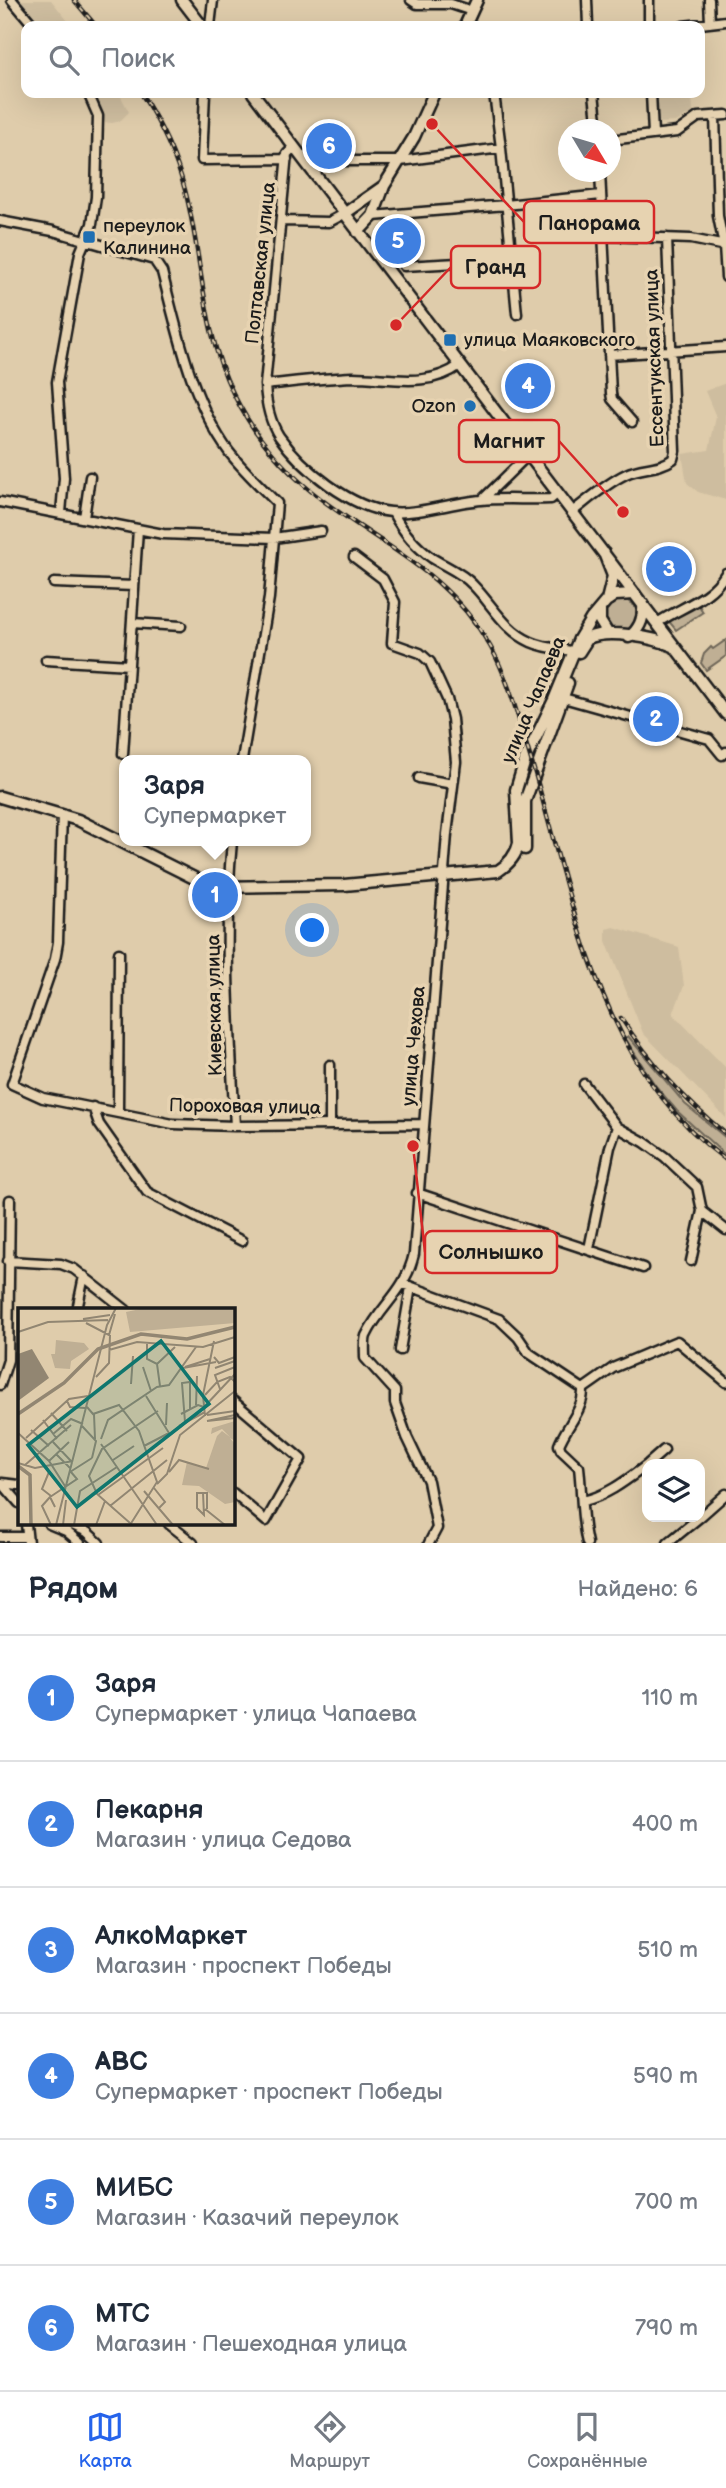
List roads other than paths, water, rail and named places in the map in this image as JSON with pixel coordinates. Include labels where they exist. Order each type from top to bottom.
[{"type":"main road","points":[[182,0],[198,21]]},
{"type":"main road","points":[[467,21],[477,0]]},
{"type":"main road","points":[[257,98],[726,714]]},
{"type":"main road","points":[[358,232],[373,216],[384,186],[400,161],[432,98]]},
{"type":"main road","points":[[344,214],[384,186]]},
{"type":"main road","name":"улица Чапаева","points":[[128,846],[202,882],[219,887],[344,885],[498,871],[518,851],[516,790],[525,760],[554,700],[573,651],[591,619],[607,600],[613,576],[604,553]]},
{"type":"main road","points":[[607,600],[615,595],[635,594]]},
{"type":"main road","points":[[629,636],[639,627],[643,617],[643,604]]},
{"type":"main road","points":[[600,611],[600,621],[608,634],[662,640],[675,646]]},
{"type":"main road","name":"улица Чапаева","points":[[443,877],[492,878],[509,872],[521,857],[526,837],[526,801],[579,653],[588,638],[608,634]]},
{"type":"main road","name":"улица Чапаева","points":[[0,797],[62,814],[119,842]]},
{"type":"street","points":[[12,0],[30,21]]},
{"type":"street","points":[[211,21],[213,0]]},
{"type":"street","points":[[411,0],[417,5],[451,4],[472,11]]},
{"type":"street","points":[[586,0],[588,21]]},
{"type":"street","points":[[649,0],[649,21]]},
{"type":"street","points":[[709,0],[710,23]]},
{"type":"street","points":[[705,24],[726,21]]},
{"type":"street","points":[[61,513],[64,478],[57,382],[70,303],[84,240],[92,224],[96,197],[98,116],[90,98]]},
{"type":"street","points":[[205,98],[202,160],[287,159]]},
{"type":"street","points":[[495,98],[517,314]]},
{"type":"street","points":[[594,98],[596,119]]},
{"type":"street","points":[[651,98],[653,134]]},
{"type":"street","points":[[621,139],[677,132],[698,117],[726,115]]},
{"type":"street","points":[[715,116],[721,181],[718,216],[725,246],[726,277]]},
{"type":"street","name":"Полтавская улица","points":[[294,147],[287,154],[265,385],[270,418],[279,436],[306,465],[342,494],[358,503],[393,513]]},
{"type":"street","points":[[309,166],[320,161],[400,161],[501,148]]},
{"type":"street","points":[[600,182],[612,399],[632,422]]},
{"type":"street","points":[[373,216],[601,195]]},
{"type":"street","points":[[281,221],[328,222],[344,214]]},
{"type":"street","points":[[0,222],[53,231],[154,260],[162,272],[186,361],[205,412],[229,452],[277,503],[269,598],[243,755]]},
{"type":"street","points":[[604,236],[691,239],[725,246]]},
{"type":"street","name":"Ессентукская улица","points":[[572,512],[622,476],[641,469],[657,468],[673,459],[675,451],[667,238]]},
{"type":"street","points":[[404,266],[512,260]]},
{"type":"street","points":[[609,355],[726,347]]},
{"type":"street","points":[[265,385],[356,377],[425,380],[450,372],[460,365]]},
{"type":"street","points":[[482,499],[528,455]]},
{"type":"street","points":[[84,518],[90,478]]},
{"type":"street","points":[[558,493],[551,499],[482,499],[393,513],[413,542],[431,557],[458,571],[474,585],[513,631],[530,642],[573,651]]},
{"type":"street","points":[[0,502],[163,534],[274,538],[321,531]]},
{"type":"street","points":[[123,754],[138,529]]},
{"type":"street","name":"улица Чехова","points":[[354,557],[383,579],[395,602],[392,643],[420,653],[430,662],[452,719],[456,762],[443,877],[414,1254],[407,1286],[400,1350]]},
{"type":"street","points":[[657,623],[697,603],[720,583],[726,573]]},
{"type":"street","points":[[54,583],[134,586]]},
{"type":"street","points":[[132,623],[181,626]]},
{"type":"street","points":[[46,660],[129,665]]},
{"type":"street","points":[[566,699],[709,738],[724,754]]},
{"type":"street","points":[[419,778],[453,784]]},
{"type":"street","name":"Пороховая улица","points":[[62,814],[58,942],[55,959],[12,1084],[43,1097],[173,1124],[424,1124]]},
{"type":"street","name":"Киевская улица","points":[[232,846],[229,887],[235,1126]]},
{"type":"street","points":[[118,1112],[119,953]]},
{"type":"street","name":"Пороховая улица","points":[[330,1065],[330,1125]]},
{"type":"street","points":[[584,1084],[617,1127],[644,1142],[680,1169],[697,1187],[702,1211],[691,1261]]},
{"type":"street","points":[[93,1107],[99,1124],[147,1192],[242,1241]]},
{"type":"street","points":[[589,1249],[610,1147],[617,1127]]},
{"type":"street","points":[[417,1193],[643,1268]]},
{"type":"street","points":[[0,1385],[8,1360],[10,1199]]},
{"type":"street","points":[[702,1211],[726,1230]]},
{"type":"street","points":[[8,1261],[61,1264],[84,1276],[124,1308]]},
{"type":"street","points":[[77,1308],[84,1276]]},
{"type":"street","points":[[407,1286],[499,1319],[518,1337],[529,1353],[583,1389]]},
{"type":"street","name":"улица Чехова","points":[[407,1286],[365,1338],[365,1358],[395,1391],[407,1437],[428,1481],[437,1528],[429,1543]]},
{"type":"street","points":[[583,1389],[613,1368],[677,1341],[726,1382]]},
{"type":"street","points":[[583,1389],[577,1413],[559,1445],[579,1467],[583,1526],[587,1543]]},
{"type":"street","points":[[234,1402],[300,1459],[266,1521],[234,1494]]},
{"type":"street","points":[[653,1459],[664,1450]]},
{"type":"street","points":[[583,1501],[593,1499],[613,1488],[642,1468]]},
{"type":"street","points":[[1,1483],[18,1493]]},
{"type":"street","points":[[1,1483],[18,1502]]},
{"type":"street","points":[[705,1513],[726,1494]]},
{"type":"street","points":[[668,1543],[694,1522]]},
{"type":"street","points":[[54,1526],[66,1531],[80,1543]]},
{"type":"street","points":[[74,1526],[88,1532],[99,1543]]},
{"type":"street","points":[[172,1526],[193,1543]]},
{"type":"street","points":[[0,1537],[27,1540]]},
{"type":"railway","points":[[74,0],[92,21]]},
{"type":"railway","points":[[144,98],[167,140],[181,177],[191,216],[208,318],[222,368],[241,408],[260,437],[294,476],[321,499],[435,579],[473,620],[490,646],[503,672],[517,712],[576,920],[595,975],[618,1027],[647,1077],[682,1121],[726,1160]]},
{"type":"railway","points":[[621,1018],[669,1080],[726,1134]]},
{"type":"place","name":"Панорама","points":[[432,124]]},
{"type":"place","name":"МТС","points":[[329,146]]},
{"type":"place","name":"переулок Калинина","points":[[89,237]]},
{"type":"place","name":"МИБС","points":[[398,241]]},
{"type":"place","name":"Гранд","points":[[396,325]]},
{"type":"place","name":"улица Маяковского","points":[[450,340]]},
{"type":"place","name":"ABC","points":[[528,386]]},
{"type":"place","name":"Ozon","points":[[470,406]]},
{"type":"place","name":"Магнит","points":[[623,512]]},
{"type":"place","name":"АлкоМаркет","points":[[669,569]]},
{"type":"place","name":"Пекарня","points":[[656,719]]},
{"type":"place","name":"Заря","points":[[215,895]]},
{"type":"place","name":"Солнышко","points":[[413,1146]]}]
